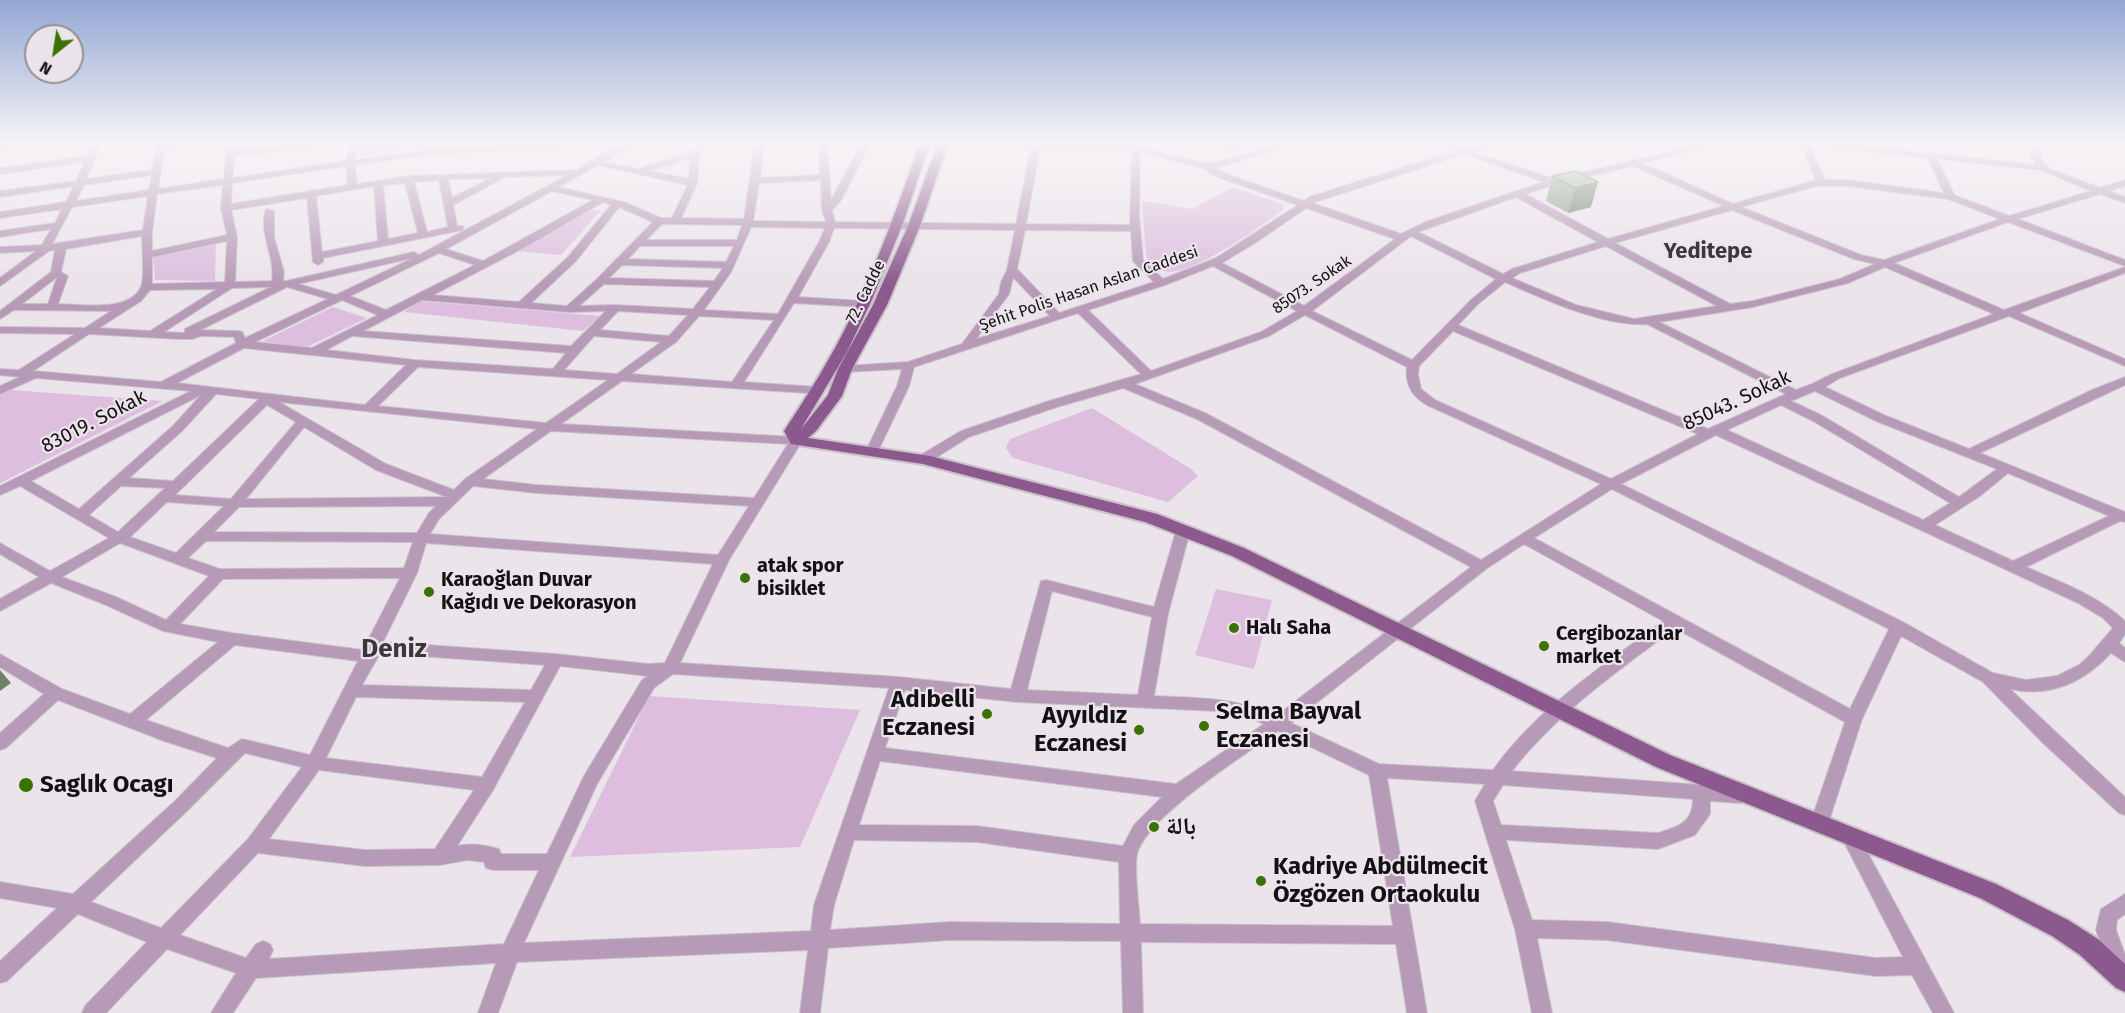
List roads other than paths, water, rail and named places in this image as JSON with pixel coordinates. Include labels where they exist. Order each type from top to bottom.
[{"type":"main road","points":[[909,190],[897,226],[864,304],[818,391],[792,431],[796,441],[924,459],[1151,518],[1238,552],[1663,761],[1988,891],[2034,913],[2089,947],[2125,979]]},
{"type":"main road","name":"72. Cadde","points":[[796,441],[811,428],[835,396],[844,369],[880,305],[914,226],[926,190]]},
{"type":"street","points":[[0,194],[27,190]]},
{"type":"street","points":[[0,283],[45,249],[76,190]]},
{"type":"street","points":[[0,215],[158,190]]},
{"type":"street","points":[[228,190],[226,208],[232,237],[230,285]]},
{"type":"street","points":[[226,208],[312,194],[317,190]]},
{"type":"street","points":[[379,190],[383,242]]},
{"type":"street","points":[[412,190],[423,234]]},
{"type":"street","points":[[445,190],[453,228]]},
{"type":"street","points":[[447,204],[473,190]]},
{"type":"street","points":[[164,385],[242,344],[438,250],[546,190]]},
{"type":"street","points":[[559,190],[616,204],[650,215],[659,221],[1135,228]]},
{"type":"street","points":[[675,222],[690,190]]},
{"type":"street","points":[[92,1013],[254,845],[315,763],[411,573],[421,538],[434,516],[470,482],[552,427],[672,340],[698,312],[728,265],[747,223],[752,190]]},
{"type":"street","points":[[735,385],[781,317],[824,242],[831,224],[827,210],[826,190]]},
{"type":"street","points":[[827,210],[841,190]]},
{"type":"street","points":[[965,346],[1004,294],[1006,282],[1012,270],[1027,190]]},
{"type":"street","points":[[1135,190],[1135,228],[1138,261],[1161,283]]},
{"type":"street","points":[[1264,190],[1407,235],[1572,307],[1634,322],[1730,308],[1799,294],[1844,281],[1885,263],[2096,190]]},
{"type":"street","name":"Şehit Polis Hasan Aslan Caddesi","points":[[844,369],[909,365],[1161,283],[1213,262],[1255,239],[1312,199],[1340,190]]},
{"type":"street","name":"85073. Sokak","points":[[924,459],[965,434],[1125,384],[1265,334],[1304,312],[1407,235],[1431,223],[1530,190]]},
{"type":"street","points":[[1696,190],[1858,257],[1885,263],[2125,363]]},
{"type":"street","points":[[1790,190],[1607,242],[1516,271],[1504,278],[1413,366],[1411,376],[1420,397],[1611,484],[1898,626],[1989,678],[2122,804]]},
{"type":"street","points":[[1901,190],[1950,197],[2125,263]]},
{"type":"street","points":[[1947,190],[1950,197]]},
{"type":"street","points":[[2098,190],[2125,200]]},
{"type":"street","points":[[0,390],[28,374],[87,331],[137,299],[147,287],[147,232],[153,191]]},
{"type":"street","points":[[312,194],[319,276]]},
{"type":"street","points":[[1517,195],[1730,308]]},
{"type":"street","points":[[313,352],[524,244],[600,200]]},
{"type":"street","points":[[521,306],[572,259],[616,204]]},
{"type":"street","points":[[268,211],[269,237],[281,284]]},
{"type":"street","points":[[569,309],[640,243],[659,221]]},
{"type":"street","points":[[0,234],[58,225]]},
{"type":"street","points":[[318,256],[453,228],[478,229]]},
{"type":"street","points":[[1,251],[62,247],[147,232]]},
{"type":"street","points":[[147,255],[232,237]]},
{"type":"street","points":[[640,243],[739,243]]},
{"type":"street","points":[[0,316],[56,273],[62,247]]},
{"type":"street","points":[[147,287],[281,284],[438,250],[482,264]]},
{"type":"street","points":[[621,261],[728,265]]},
{"type":"street","points":[[1213,262],[1304,312],[1413,366]]},
{"type":"street","points":[[1012,270],[1056,316]]},
{"type":"street","name":"85043. Sokak","points":[[1128,855],[1140,830],[1179,792],[1278,723],[1481,566],[1611,484],[1712,432],[1836,376],[2125,270]]},
{"type":"street","points":[[52,307],[63,276],[56,273]]},
{"type":"street","points":[[601,281],[717,284]]},
{"type":"street","points":[[179,336],[281,284],[338,297],[386,314]]},
{"type":"street","points":[[151,334],[230,285]]},
{"type":"street","points":[[419,297],[569,309],[615,308],[781,317]]},
{"type":"street","points":[[790,300],[864,304]]},
{"type":"street","points":[[13,307],[122,308]]},
{"type":"street","points":[[556,373],[574,350],[615,308]]},
{"type":"street","points":[[1080,309],[1149,375]]},
{"type":"street","points":[[1649,321],[1796,394]]},
{"type":"street","points":[[1451,327],[1712,432],[1924,526],[2083,599],[2108,614],[2123,629],[2096,662],[2058,684],[2030,686],[1989,678]]},
{"type":"street","points":[[0,330],[87,331],[179,336],[192,336],[199,333],[238,334],[242,344]]},
{"type":"street","points":[[592,332],[672,340]]},
{"type":"street","points":[[350,333],[574,350]]},
{"type":"street","points":[[242,344],[415,363],[818,391]]},
{"type":"street","points":[[368,409],[415,363]]},
{"type":"street","points":[[872,451],[903,386],[909,365]]},
{"type":"street","points":[[0,372],[209,389],[368,409],[552,427],[796,441],[722,560],[670,668],[648,684],[590,781],[510,953],[488,1013]]},
{"type":"street","points":[[1970,453],[2125,381]]},
{"type":"street","points":[[1125,384],[1201,416],[1481,566]]},
{"type":"street","points":[[1816,387],[1880,418],[2123,517]]},
{"type":"street","points":[[79,516],[120,482],[178,428],[209,389]]},
{"type":"street","name":"83019. Sokak","points":[[0,491],[209,389]]},
{"type":"street","points":[[267,397],[302,423],[381,467],[452,499]]},
{"type":"street","points":[[0,606],[119,538],[179,485],[267,397]]},
{"type":"street","points":[[1781,401],[1817,418],[1957,502]]},
{"type":"street","points":[[178,560],[235,503],[302,423]]},
{"type":"street","points":[[1924,526],[1957,502],[1975,493],[2006,468]]},
{"type":"street","points":[[21,481],[119,538],[219,574],[411,573]]},
{"type":"street","points":[[120,482],[179,485]]},
{"type":"street","points":[[470,482],[537,489],[758,502]]},
{"type":"street","points":[[164,498],[235,503],[452,499]]},
{"type":"street","points":[[2013,567],[2123,517]]},
{"type":"street","points":[[1145,702],[1160,614],[1184,531]]},
{"type":"street","points":[[201,536],[421,538],[722,560]]},
{"type":"street","points":[[1524,538],[1854,719]]},
{"type":"street","points":[[0,548],[51,578],[111,601],[168,627],[232,639],[372,652],[556,660],[648,670],[670,668],[899,683],[1017,696],[1217,705],[1251,711],[1377,771],[1595,783],[1752,797]]},
{"type":"street","points":[[168,627],[219,574]]},
{"type":"street","points":[[1017,696],[1046,585],[1160,614]]},
{"type":"street","points":[[1542,1013],[1525,929],[1484,801],[1495,778],[1530,737],[1559,710],[1675,620]]},
{"type":"street","points":[[1820,824],[1854,719],[1898,626]]},
{"type":"street","points":[[132,722],[232,639]]},
{"type":"street","points":[[2110,644],[2125,656]]},
{"type":"street","points":[[0,660],[56,693],[132,722],[230,755]]},
{"type":"street","points":[[440,857],[487,785],[556,660]]},
{"type":"street","points":[[810,1013],[824,905],[899,683]]},
{"type":"street","points":[[352,691],[538,696]]},
{"type":"street","points":[[0,743],[56,693]]},
{"type":"street","points":[[0,975],[242,746],[315,763],[487,785]]},
{"type":"street","points":[[875,753],[1179,792]]},
{"type":"street","points":[[1377,771],[1418,1013]]},
{"type":"street","points":[[1494,832],[1658,841],[1689,830],[1701,814],[1702,792]]},
{"type":"street","points":[[847,832],[977,834],[1128,855],[1133,1013]]},
{"type":"street","points":[[1850,836],[1944,1013]]},
{"type":"street","points":[[254,845],[365,858],[440,857],[467,852],[492,855],[493,862],[547,862],[548,868]]},
{"type":"street","points":[[0,890],[75,904],[164,939],[252,969],[510,953],[821,940],[950,931],[1403,935]]},
{"type":"street","points":[[2125,903],[2108,915],[2106,930],[2125,979]]},
{"type":"street","points":[[1525,929],[1607,931],[1876,967],[1918,966]]},
{"type":"street","points":[[221,1013],[263,950]]},
{"type":"place","name":"atak spor bisiklet","points":[[745,578]]},
{"type":"place","name":"Karaoğlan Duvar Kağıdı ve Dekorasyon","points":[[429,592]]},
{"type":"place","name":"Halı Saha","points":[[1234,628]]},
{"type":"place","name":"Cergibozanlar market","points":[[1544,646]]},
{"type":"place","name":"Adıbelli Eczanesi","points":[[987,714]]},
{"type":"place","name":"Selma Bayval Eczanesi","points":[[1204,726]]},
{"type":"place","name":"Ayyıldız Eczanesi","points":[[1139,730]]},
{"type":"place","name":"Saglık Ocagı","points":[[26,785]]},
{"type":"place","name":"بالة","points":[[1154,827]]},
{"type":"place","name":"Kadriye Abdülmecit Özgözen Ortaokulu","points":[[1261,881]]},
{"type":"district","name":"Yeditepe","points":[[1708,252]]},
{"type":"district","name":"Deniz","points":[[394,650]]}]
